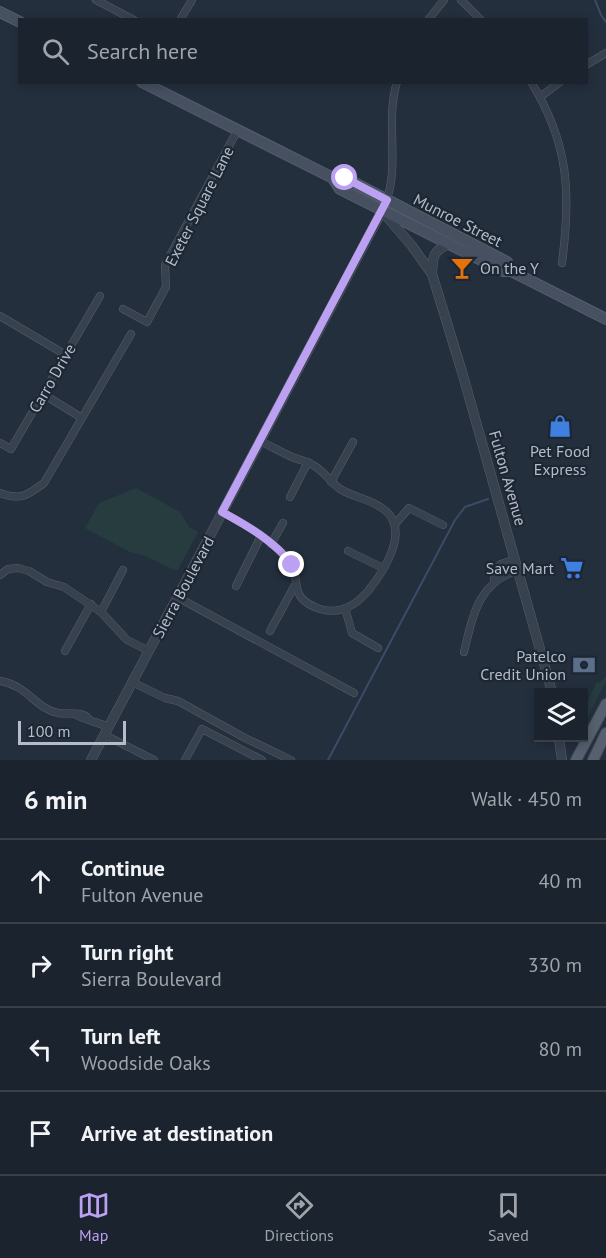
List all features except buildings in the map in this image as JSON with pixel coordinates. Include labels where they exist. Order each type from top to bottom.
[{"type":"main road","points":[[0,12],[18,21]]},
{"type":"main road","name":"Fulton Avenue","points":[[147,84],[333,178],[345,178],[387,200]]},
{"type":"main road","name":"Fulton Avenue","points":[[333,178],[340,189],[382,211]]},
{"type":"main road","name":"Munroe Street","points":[[387,200],[507,262],[511,271]]},
{"type":"main road","name":"Munroe Street","points":[[382,211],[503,271],[511,271],[606,319]]},
{"type":"main road","points":[[588,760],[589,750],[606,704]]},
{"type":"main road","points":[[576,760],[602,718]]},
{"type":"main road","points":[[593,760],[606,734]]},
{"type":"street","points":[[96,0],[130,18]]},
{"type":"street","points":[[181,18],[192,0]]},
{"type":"street","points":[[430,18],[444,0]]},
{"type":"street","points":[[461,0],[478,18]]},
{"type":"street","points":[[588,63],[606,53]]},
{"type":"street","name":"Sierra Boulevard","points":[[91,760],[387,200],[392,174],[391,129],[396,84]]},
{"type":"street","points":[[532,84],[559,143],[566,179],[567,216],[562,263]]},
{"type":"street","points":[[540,98],[558,84]]},
{"type":"street","name":"Exeter Square Lane","points":[[123,309],[147,322],[166,287],[165,265],[237,131]]},
{"type":"street","name":"Fulton Avenue","points":[[382,211],[432,274],[516,559],[551,688]]},
{"type":"street","points":[[432,274],[435,254],[438,249],[448,244]]},
{"type":"street","name":"Carro Drive","points":[[0,443],[11,449],[100,296]]},
{"type":"street","points":[[0,316],[66,355]]},
{"type":"street","points":[[0,493],[21,497],[32,493],[44,483],[131,334]]},
{"type":"street","points":[[43,394],[82,418]]},
{"type":"street","points":[[222,512],[261,536],[282,554],[292,565],[300,596],[311,605],[327,610],[345,608],[361,599],[383,568],[394,545],[396,531],[392,518],[381,507],[350,494],[332,482],[320,469],[308,462],[285,454],[260,441]]},
{"type":"street","points":[[332,482],[352,442]]},
{"type":"street","points":[[290,497],[308,462]]},
{"type":"street","points":[[395,524],[409,508],[443,525]]},
{"type":"street","points":[[271,544],[283,523]]},
{"type":"street","points":[[236,586],[261,536]]},
{"type":"street","points":[[348,551],[383,568]]},
{"type":"street","points":[[494,581],[494,570],[501,564],[516,559]]},
{"type":"street","points":[[0,575],[12,568],[24,569],[40,579],[64,587],[101,612],[127,640],[148,651]]},
{"type":"street","points":[[101,612],[123,570]]},
{"type":"street","points":[[464,652],[476,610],[490,584],[502,575],[519,570]]},
{"type":"street","points":[[270,631],[296,585]]},
{"type":"street","points":[[177,597],[354,693]]},
{"type":"street","points":[[65,651],[91,604]]},
{"type":"street","points":[[345,608],[352,633],[378,648]]},
{"type":"street","points":[[0,681],[22,688],[50,711],[59,714],[86,715],[154,760]]},
{"type":"street","points":[[132,682],[165,698],[178,701],[291,760]]},
{"type":"street","points":[[588,727],[602,718]]},
{"type":"street","points":[[185,760],[202,729],[262,760]]},
{"type":"street","points":[[560,742],[562,760]]},
{"type":"green space","points":[[136,488],[180,512],[190,528],[198,532],[177,571],[130,552],[85,528],[99,503]]},
{"type":"green space","points":[[606,676],[606,681],[588,716],[588,700],[597,682],[600,683]]},
{"type":"waterway","points":[[595,0],[606,22]]},
{"type":"waterway","points":[[328,760],[455,520],[465,507],[488,499]]},
{"type":"place","name":"On the Y","points":[[462,268]]},
{"type":"place","name":"Pet Food Express","points":[[560,426]]},
{"type":"place","name":"Save Mart","points":[[572,568]]},
{"type":"place","name":"Patelco Credit Union","points":[[584,665]]},
{"type":"route","points":[[292,565],[253,530],[222,512],[387,200],[345,178]]}]
